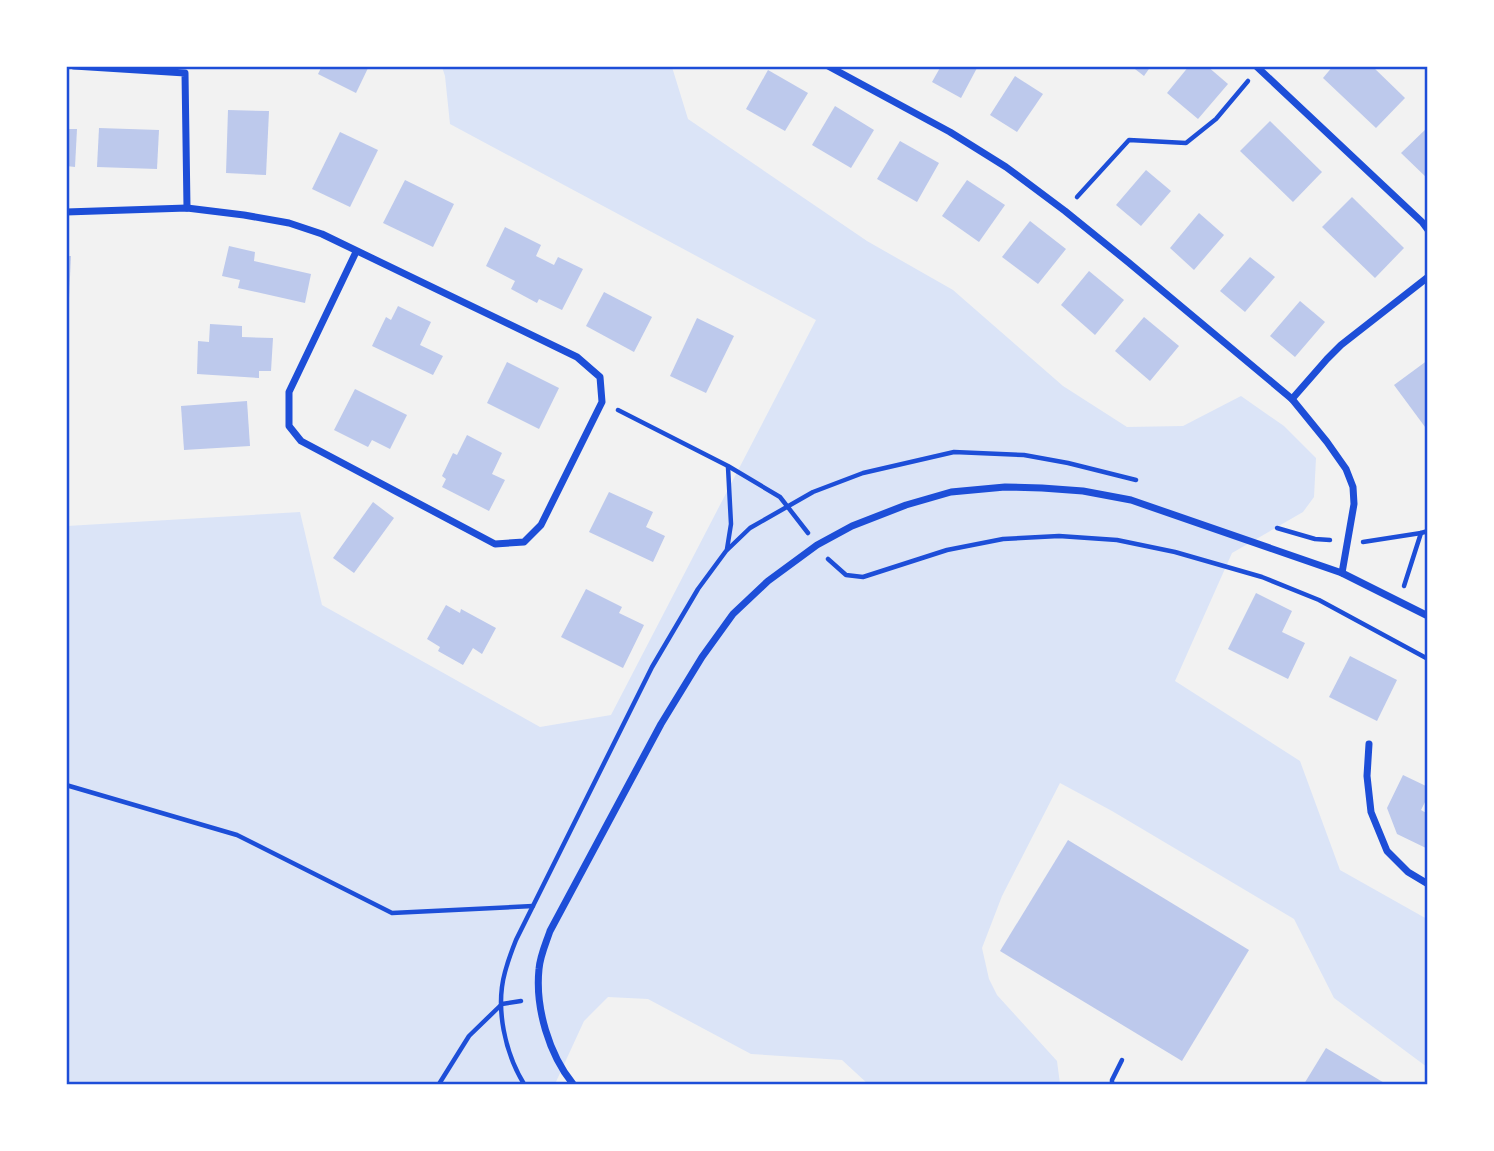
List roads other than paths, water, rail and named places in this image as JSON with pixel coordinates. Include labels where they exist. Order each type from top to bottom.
[{"type":"street","points":[[74,66],[185,73],[187,208]]},
{"type":"street","points":[[828,66],[961,139],[1006,167],[1065,211],[1292,399],[1346,469],[1353,487],[1354,504],[1342,573]]},
{"type":"street","points":[[1258,68],[1422,222],[1427,230]]},
{"type":"street","points":[[66,212],[187,208],[289,223],[322,234],[577,357],[600,377],[602,402],[541,525],[524,542],[495,544],[301,441],[289,426],[289,392],[356,252]]},
{"type":"street","points":[[1292,399],[1341,345],[1427,277]]},
{"type":"street","points":[[573,1084],[555,1054],[542,1017],[539,967],[550,931],[661,724],[702,657],[733,614],[768,581],[817,545],[852,526],[895,509],[951,492],[1005,487],[1083,491],[1131,500],[1342,573],[1427,616]]},
{"type":"street","points":[[1369,744],[1367,776],[1371,812],[1387,851],[1408,872],[1427,884]]}]
